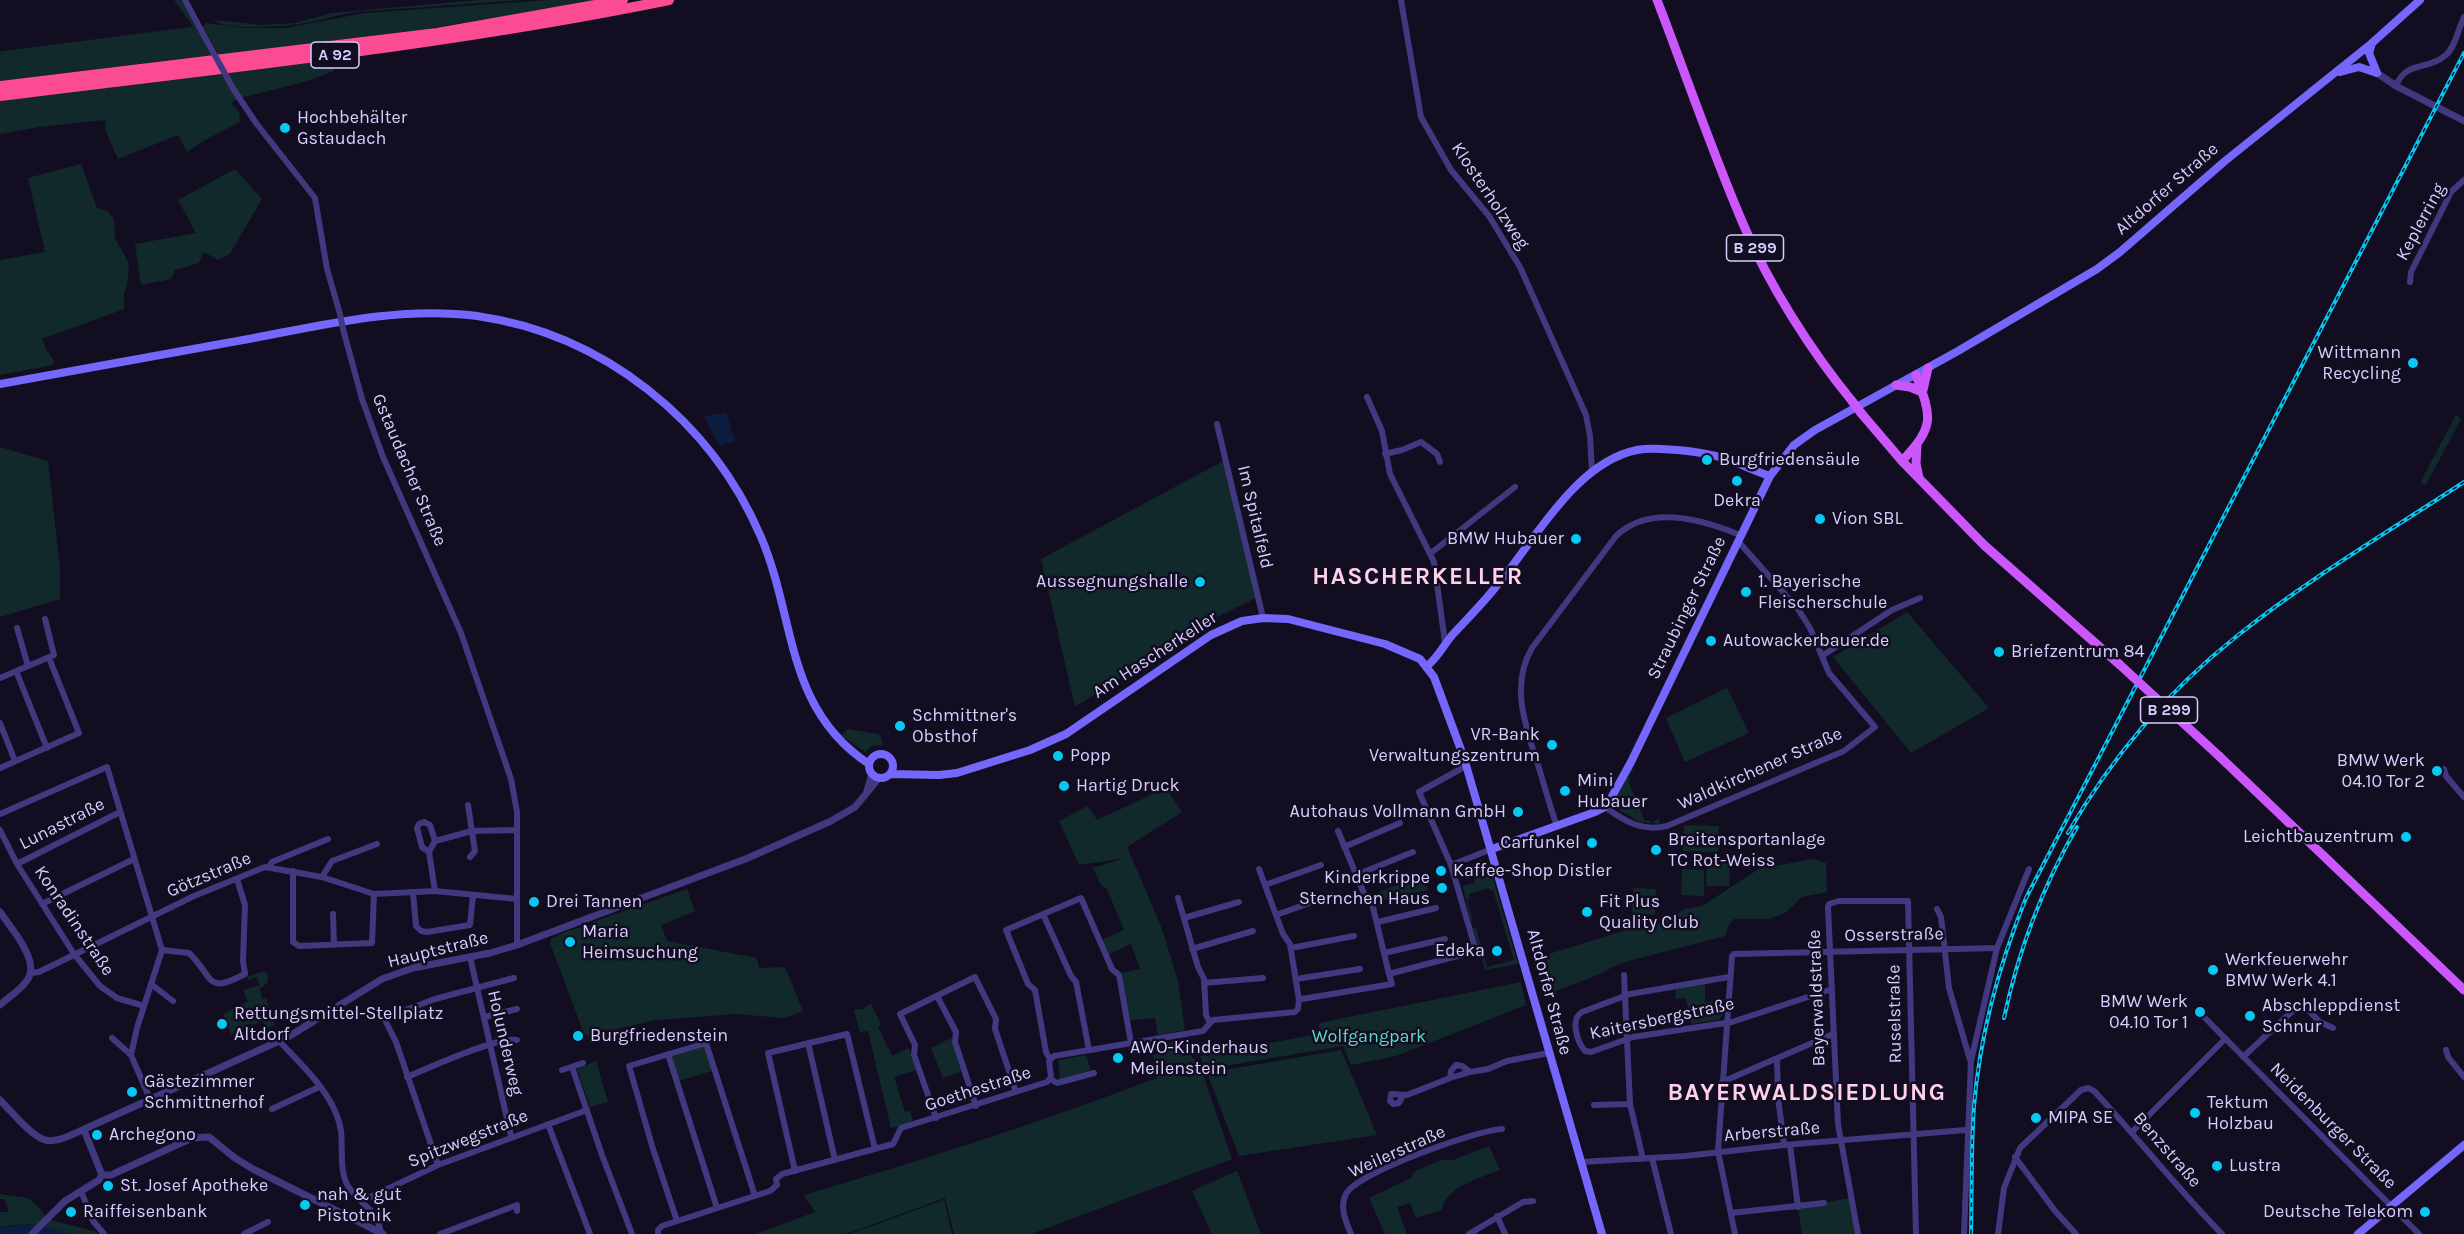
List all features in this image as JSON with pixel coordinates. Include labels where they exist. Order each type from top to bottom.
[{"type":"highway","name":"A 92","points":[[0,86],[436,33],[623,0]]},
{"type":"highway","name":"A 92","points":[[0,96],[437,42],[669,0]]},
{"type":"main road","name":"B 299","points":[[1657,0],[1744,227],[1813,348],[1862,413],[1902,461],[1984,545],[2219,756],[2464,990]]},
{"type":"main road","name":"Altdorfer Straße","points":[[1916,375],[2108,261],[2225,160],[2372,43],[2420,0]]},
{"type":"main road","points":[[2372,43],[2369,53],[2372,69]]},
{"type":"main road","points":[[2357,54],[2362,55],[2372,69]]},
{"type":"main road","points":[[2329,77],[2348,68],[2372,69]]},
{"type":"main road","points":[[0,384],[335,323],[398,315],[452,314],[488,318],[546,333],[597,354],[635,378],[667,405],[700,438],[727,474],[754,521],[771,564],[797,664],[808,694],[822,720],[852,750],[871,760],[875,776],[892,770],[891,758],[885,754],[878,754],[871,760]]},
{"type":"main road","points":[[1922,392],[1928,368]]},
{"type":"main road","points":[[1902,461],[1917,445],[1927,427],[1928,416],[1916,375]]},
{"type":"main road","name":"Straubinger Straße","points":[[1605,807],[1631,762],[1770,476],[1790,450],[1804,437],[1916,375]]},
{"type":"main road","points":[[1896,385],[1922,392]]},
{"type":"main road","points":[[1917,445],[1916,464],[1920,479]]},
{"type":"main road","points":[[1465,762],[1434,677],[1436,665],[1430,664],[1443,645],[1499,583],[1571,492],[1592,472],[1616,457],[1657,449],[1720,457],[1770,476]]},
{"type":"main road","name":"Am Hascherkeller","points":[[892,770],[909,773],[949,774],[984,766],[1066,735],[1211,634],[1235,623],[1263,618],[1304,622],[1385,644],[1430,664]]},
{"type":"main road","points":[[1420,659],[1443,645]]},
{"type":"main road","name":"Altdorfer Straße","points":[[1465,762],[1602,1234]]},
{"type":"main road","points":[[1492,849],[1605,807]]},
{"type":"main road","points":[[2358,1234],[2464,1145]]},
{"type":"street","name":"Gstaudacher Straße","points":[[185,0],[239,101],[315,198],[324,254],[362,399],[383,457],[447,598],[488,710],[514,790],[517,830],[517,945]]},
{"type":"street","name":"Klosterholzweg","points":[[1401,0],[1421,117],[1451,170],[1489,216],[1520,267],[1586,415],[1592,472]]},
{"type":"street","points":[[2396,86],[2400,77],[2407,70],[2436,62],[2448,54],[2464,18]]},
{"type":"street","points":[[2372,69],[2396,86],[2464,121]]},
{"type":"street","name":"Keplerring","points":[[2410,282],[2411,272],[2451,192],[2464,180]]},
{"type":"street","points":[[1367,397],[1382,432],[1390,474],[1431,553],[1441,598],[1443,645]]},
{"type":"street","name":"Im Spitalfeld","points":[[1217,424],[1263,618]]},
{"type":"street","points":[[1385,454],[1421,442],[1437,454],[1440,462]]},
{"type":"street","points":[[1431,553],[1515,488]]},
{"type":"street","points":[[1557,826],[1529,739],[1521,697],[1524,665],[1532,648],[1616,536],[1633,522],[1651,517],[1668,517],[1718,526],[1739,538]]},
{"type":"street","name":"Waldkirchener Straße","points":[[1605,807],[1633,825],[1654,828],[1667,826],[1844,751],[1875,727],[1829,673],[1810,628],[1798,609],[1739,538]]},
{"type":"street","points":[[1822,656],[1892,610],[1920,598]]},
{"type":"street","points":[[0,768],[79,733],[52,656],[45,619]]},
{"type":"street","points":[[17,628],[28,666]]},
{"type":"street","points":[[0,676],[52,656]]},
{"type":"street","points":[[16,671],[47,748]]},
{"type":"street","points":[[0,723],[15,761]]},
{"type":"street","points":[[1465,762],[1419,792],[1451,865],[1492,849]]},
{"type":"street","points":[[0,814],[108,767],[162,950],[131,1055]]},
{"type":"street","points":[[2443,773],[2464,797]]},
{"type":"street","name":"Hauptstraße","points":[[0,1100],[36,1135],[45,1140],[59,1140],[279,1041],[382,979],[413,968],[517,945],[748,858],[841,816],[855,807],[866,794],[875,776]]},
{"type":"street","points":[[468,805],[475,851],[470,857]]},
{"type":"street","name":"Lunastraße","points":[[17,864],[120,812]]},
{"type":"street","points":[[429,852],[424,850],[420,843],[417,828],[419,824],[428,822],[435,841]]},
{"type":"street","points":[[1344,847],[1400,823]]},
{"type":"street","name":"Konradinstraße","points":[[0,830],[17,864],[74,954],[106,992],[117,998],[144,1006]]},
{"type":"street","points":[[435,891],[429,852],[435,841],[472,831],[517,830]]},
{"type":"street","points":[[1338,831],[1365,896],[1372,903],[1389,974]]},
{"type":"street","points":[[269,867],[272,862],[328,839]]},
{"type":"street","points":[[322,877],[332,861],[377,844]]},
{"type":"street","points":[[1356,875],[1413,852]]},
{"type":"street","points":[[42,904],[134,859]]},
{"type":"street","points":[[1265,885],[1321,865]]},
{"type":"street","name":"Goethestraße","points":[[658,1234],[660,1228],[677,1221],[773,1190],[778,1176],[895,1143],[901,1129],[1047,1082],[1050,1079],[1050,1059],[1058,1055],[1203,1031],[1207,1028],[1209,1021],[1294,1012],[1299,1008],[1299,1000],[1392,984],[1389,974],[1476,951],[1451,865]]},
{"type":"street","name":"Götzstraße","points":[[31,973],[39,972],[151,917],[269,867],[322,877],[374,894],[435,891],[517,899]]},
{"type":"street","points":[[1964,1234],[1966,1130],[1971,1061],[1997,948],[2030,868]]},
{"type":"street","points":[[1259,869],[1290,948],[1299,1000]]},
{"type":"street","points":[[292,871],[293,942],[299,946],[372,943],[374,894]]},
{"type":"street","points":[[162,950],[189,953],[212,981],[219,985],[226,984],[245,974],[243,961],[245,905],[237,879]]},
{"type":"street","points":[[413,893],[416,926],[421,931],[427,932],[470,925],[473,896]]},
{"type":"street","points":[[1276,915],[1332,895]]},
{"type":"street","points":[[1050,1059],[1046,1052],[1035,990],[1028,984],[1006,930],[1081,898],[1112,969],[1119,975],[1131,1043]]},
{"type":"street","points":[[1178,898],[1204,983],[1206,1016],[1209,1021]]},
{"type":"street","name":"Bayerwaldstraße","points":[[1858,1234],[1841,1141],[1833,1034],[1829,904],[1839,901],[1908,901]]},
{"type":"street","name":"Ruselstraße","points":[[1908,901],[1916,1234]]},
{"type":"street","points":[[1184,918],[1239,902]]},
{"type":"street","points":[[1378,922],[1436,908]]},
{"type":"street","points":[[1937,909],[1941,916],[1949,988],[1971,1061]]},
{"type":"street","points":[[0,912],[27,952],[31,973],[23,984],[0,1005]]},
{"type":"street","points":[[333,914],[333,945]]},
{"type":"street","points":[[1043,914],[1071,976],[1076,982],[1089,1050]]},
{"type":"street","points":[[1192,949],[1253,931]]},
{"type":"street","points":[[1290,948],[1354,936]]},
{"type":"street","points":[[1384,953],[1445,939]]},
{"type":"street","name":"Osserstraße","points":[[1729,977],[1730,960],[1734,954],[1997,948]]},
{"type":"street","name":"Holunderweg","points":[[470,957],[511,1136]]},
{"type":"street","points":[[1296,979],[1360,969]]},
{"type":"street","points":[[1624,975],[1630,1104],[1643,1159]]},
{"type":"street","points":[[936,1118],[914,1055],[915,1045],[900,1014],[975,977],[996,1019],[995,1029],[1016,1092]]},
{"type":"street","points":[[1626,996],[1630,993],[1729,977],[1718,1152],[1735,1234]]},
{"type":"street","points":[[438,1165],[384,1017],[435,999],[514,978]]},
{"type":"street","points":[[1204,983],[1263,978]]},
{"type":"street","points":[[151,984],[173,1001]]},
{"type":"street","name":"Kaitersbergstraße","points":[[1626,996],[1576,1015],[1575,1020],[1585,1051],[1591,1052],[1628,1039],[1726,1023],[1832,989]]},
{"type":"street","points":[[937,996],[956,1032],[955,1042],[976,1106]]},
{"type":"street","points":[[2243,1057],[2301,1003],[2320,1022],[2333,1028]]},
{"type":"street","points":[[485,1017],[517,1009]]},
{"type":"street","name":"Neidenburger Straße","points":[[2201,1014],[2419,1234]]},
{"type":"street","points":[[795,1171],[768,1053],[847,1034],[875,1149]]},
{"type":"street","points":[[1722,1082],[1833,1034]]},
{"type":"street","points":[[112,1038],[131,1055],[150,1099]]},
{"type":"street","points":[[407,1077],[491,1045],[512,1039],[517,1040]]},
{"type":"street","points":[[2132,1132],[2225,1039]]},
{"type":"street","points":[[279,1041],[302,1066],[334,1108],[341,1130],[342,1159],[347,1185],[375,1214],[380,1223],[381,1234]]},
{"type":"street","points":[[677,1221],[629,1066],[706,1043],[755,1196]]},
{"type":"street","points":[[808,1043],[819,1100],[836,1160]]},
{"type":"street","points":[[2446,1050],[2448,1057],[2464,1077]]},
{"type":"street","points":[[1403,1095],[1507,1061],[1549,1053]]},
{"type":"street","points":[[668,1054],[717,1208]]},
{"type":"street","points":[[1777,1059],[1778,1098],[1798,1207]]},
{"type":"street","points":[[562,1070],[583,1063]]},
{"type":"street","points":[[1450,1078],[1451,1071],[1456,1065],[1470,1072]]},
{"type":"street","points":[[572,1067],[632,1234]]},
{"type":"street","points":[[1050,1079],[1057,1083],[1094,1073]]},
{"type":"street","points":[[272,1109],[319,1087]]},
{"type":"street","name":"Benzstraße","points":[[2016,1157],[2020,1148],[2074,1096],[2088,1088],[2094,1091],[2132,1132],[2167,1175],[2222,1234]]},
{"type":"street","points":[[1593,1105],[1630,1104]]},
{"type":"street","name":"Spitzwegstraße","points":[[362,1201],[438,1165],[511,1136],[587,1110]]},
{"type":"street","points":[[548,1124],[590,1234]]},
{"type":"street","name":"Weilerstraße","points":[[1351,1234],[1344,1212],[1344,1200],[1347,1192],[1358,1182],[1437,1147],[1491,1130],[1502,1129]]},
{"type":"street","points":[[84,1130],[102,1175]]},
{"type":"street","name":"Arberstraße","points":[[1581,1162],[1643,1159],[1966,1130]]},
{"type":"street","points":[[102,1175],[111,1176],[192,1138],[208,1137],[253,1169],[381,1234]]},
{"type":"street","points":[[1998,1234],[2004,1188],[2016,1157]]},
{"type":"street","points":[[2016,1157],[2055,1211],[2076,1234]]},
{"type":"street","points":[[1652,1158],[1671,1234]]},
{"type":"street","points":[[32,1234],[65,1201],[99,1180],[102,1175]]},
{"type":"street","points":[[81,1191],[93,1221],[104,1234]]},
{"type":"street","points":[[1469,1234],[1523,1202],[1533,1201]]},
{"type":"street","points":[[1731,1213],[1824,1203]]},
{"type":"street","points":[[440,1234],[517,1205],[517,1211]]},
{"type":"street","points":[[1497,1216],[1505,1234]]},
{"type":"street","points":[[244,1234],[268,1222]]},
{"type":"green space","points":[[174,0],[181,0],[211,55],[0,81],[0,52],[3,51],[191,27],[192,25]]},
{"type":"green space","points":[[478,0],[521,0],[356,12],[311,22],[276,26],[232,26],[214,20],[263,25],[295,23],[332,13]]},
{"type":"green space","points":[[549,0],[599,0],[426,29],[219,55],[203,27],[206,23],[244,28],[286,28],[365,13]]},
{"type":"green space","points":[[331,56],[334,71],[304,82],[244,97],[231,103],[239,112],[240,122],[187,152],[178,135],[118,159],[106,132],[105,120],[0,134],[0,96]]},
{"type":"green space","points":[[81,164],[97,208],[108,211],[114,219],[115,238],[129,264],[124,309],[42,339],[54,361],[53,365],[0,375],[0,260],[45,252],[28,178]]},
{"type":"green space","points":[[235,169],[262,199],[230,254],[218,260],[204,252],[199,263],[175,270],[171,279],[141,285],[135,244],[196,233],[178,200]]},
{"type":"green space","points":[[2456,415],[2461,419],[2424,485],[2421,481]]},
{"type":"green space","points":[[0,447],[48,461],[60,569],[60,599],[0,617]]},
{"type":"green space","points":[[1227,459],[1258,597],[1188,631],[1189,634],[1075,707],[1041,559]]},
{"type":"green space","points":[[1907,612],[1989,708],[1911,753],[1833,657]]},
{"type":"green space","points":[[1727,688],[1749,733],[1685,762],[1666,718]]},
{"type":"green space","points":[[848,729],[878,734],[883,745],[872,746],[865,752],[841,735]]},
{"type":"green space","points":[[1634,768],[1628,777],[1631,779],[1628,781],[1645,821],[1649,820],[1651,823],[1659,818],[1660,824],[1640,822],[1616,808],[1616,799],[1631,769]]},
{"type":"green space","points":[[1166,788],[1182,812],[1127,847],[1162,929],[1178,981],[1185,1030],[1158,1035],[1155,1018],[1130,1020],[1121,973],[1140,969],[1131,944],[1107,955],[1101,940],[1124,930],[1107,889],[1101,885],[1093,868],[1125,858],[1079,865],[1059,821],[1088,806],[1097,820]]},
{"type":"green space","points":[[1684,825],[1719,826],[1718,852],[1683,851]]},
{"type":"green space","points":[[1813,859],[1826,863],[1827,892],[1802,897],[1785,913],[1768,919],[1734,919],[1725,936],[1621,963],[1595,976],[1543,996],[1533,959],[1623,931],[1662,923],[1685,909],[1702,906],[1759,869]]},
{"type":"green space","points":[[1481,860],[1489,865],[1518,964],[1485,970],[1473,928],[1476,928],[1487,967],[1514,960],[1493,890],[1490,891],[1489,888],[1469,894],[1470,898],[1467,899],[1473,921],[1471,921],[1463,886],[1475,883],[1471,865]]},
{"type":"green space","points":[[1707,860],[1730,861],[1729,886],[1706,886]]},
{"type":"green space","points":[[1682,869],[1704,870],[1704,896],[1681,895]]},
{"type":"green space","points":[[1423,873],[1428,890],[1375,902],[1373,895]]},
{"type":"green space","points":[[1633,888],[1656,889],[1655,915],[1632,914]]},
{"type":"green space","points":[[687,889],[695,911],[661,925],[667,941],[757,958],[759,968],[785,967],[803,1011],[784,1018],[735,1014],[656,1020],[587,1036],[583,1031],[550,943],[551,939],[569,930],[593,925],[593,922]]},
{"type":"green space","points":[[264,971],[268,975],[268,982],[260,989],[262,999],[266,998],[270,1010],[264,1012],[265,1017],[271,1016],[275,1025],[268,1028],[276,1039],[272,1040],[262,1020],[252,1026],[251,1023],[233,1033],[232,1036],[223,1014],[248,1001],[243,990],[260,985],[256,977],[248,980],[247,977]]},
{"type":"green space","name":"Wolfgangpark","points":[[1521,982],[1526,1005],[1396,1056],[1351,1065],[1343,1046],[1206,1069],[1200,1056],[1319,1034],[1319,1023]]},
{"type":"green space","points":[[1705,984],[1705,1002],[1725,999],[1724,1014],[1718,1020],[1691,1024],[1686,998],[1675,999],[1676,989]]},
{"type":"green space","points":[[871,1003],[881,1025],[878,1027],[892,1056],[909,1048],[916,1070],[894,1077],[905,1112],[910,1110],[913,1122],[891,1128],[868,1031],[860,1032],[854,1010],[863,1009]]},
{"type":"green space","points":[[951,1038],[961,1072],[943,1078],[931,1048]]},
{"type":"green space","points":[[1185,1041],[1202,1072],[1232,1159],[1031,1234],[954,1234],[945,1198],[846,1234],[756,1234],[815,1212],[804,1195],[982,1140],[1157,1078],[1153,1055],[1162,1053],[1160,1044]]},
{"type":"green space","points":[[704,1046],[712,1071],[678,1081],[671,1055]]},
{"type":"green space","points":[[1341,1050],[1377,1135],[1239,1156],[1207,1073]]},
{"type":"green space","points":[[1086,1055],[1091,1070],[1060,1080],[1058,1060]]},
{"type":"green space","points":[[596,1061],[608,1102],[590,1107],[577,1069]]},
{"type":"green space","points":[[1489,1146],[1500,1170],[1457,1189],[1445,1202],[1442,1210],[1416,1218],[1410,1203],[1397,1207],[1407,1234],[1385,1234],[1369,1198],[1411,1178],[1415,1171],[1441,1160],[1453,1160]]},
{"type":"green space","points":[[1237,1171],[1261,1234],[1212,1234],[1192,1191]]},
{"type":"green space","points":[[0,1194],[28,1198],[47,1219],[97,1232],[97,1234],[56,1234],[57,1232],[50,1229],[29,1225],[0,1227],[0,1212],[9,1212],[4,1199],[0,1199]]},
{"type":"green space","points":[[1851,1198],[1858,1234],[1802,1234],[1798,1207]]},
{"type":"green space","points":[[944,1200],[952,1234],[850,1234]]},
{"type":"water","points":[[726,412],[735,441],[720,446],[704,417]]},
{"type":"water","points":[[32,1224],[70,1234],[0,1234],[0,1227]]},
{"type":"railway","points":[[1971,1234],[1973,1122],[1981,1053],[1999,974],[2026,898],[2464,53]]},
{"type":"railway","points":[[2068,833],[2122,752],[2165,702],[2212,657],[2292,595],[2464,482]]},
{"type":"railway","points":[[2004,1018],[2024,944],[2033,920],[2053,872],[2077,827]]},
{"type":"place","name":"Hochbehälter Gstaudach","points":[[285,128]]},
{"type":"place","name":"Wittmann Recycling","points":[[2413,363]]},
{"type":"place","name":"Burgfriedensäule","points":[[1707,460]]},
{"type":"place","name":"Dekra","points":[[1737,481]]},
{"type":"place","name":"Vion SBL","points":[[1820,519]]},
{"type":"place","name":"BMW Hubauer","points":[[1576,539]]},
{"type":"place","name":"Aussegnungshalle","points":[[1200,582]]},
{"type":"place","name":"1. Bayerische Fleischerschule","points":[[1746,592]]},
{"type":"place","name":"Autowackerbauer.de","points":[[1711,641]]},
{"type":"place","name":"Briefzentrum 84","points":[[1999,652]]},
{"type":"place","name":"Schmittner's Obsthof","points":[[900,726]]},
{"type":"place","name":"VR-Bank Verwaltungszentrum","points":[[1552,745]]},
{"type":"place","name":"Popp","points":[[1058,756]]},
{"type":"place","name":"BMW Werk 04.10 Tor 2","points":[[2437,771]]},
{"type":"place","name":"Hartig Druck","points":[[1064,786]]},
{"type":"place","name":"Mini Hubauer","points":[[1565,791]]},
{"type":"place","name":"Autohaus Vollmann GmbH","points":[[1518,812]]},
{"type":"place","name":"Leichtbauzentrum","points":[[2406,837]]},
{"type":"place","name":"Carfunkel","points":[[1592,843]]},
{"type":"place","name":"Breitensportanlage TC Rot-Weiss","points":[[1656,850]]},
{"type":"place","name":"Kaffee-Shop Distler","points":[[1441,871]]},
{"type":"place","name":"Kinderkrippe Sternchen Haus","points":[[1442,888]]},
{"type":"place","name":"Drei Tannen","points":[[534,902]]},
{"type":"place","name":"Fit Plus Quality Club","points":[[1587,912]]},
{"type":"place","name":"Maria Heimsuchung","points":[[570,942]]},
{"type":"place","name":"Edeka","points":[[1497,951]]},
{"type":"place","name":"Werkfeuerwehr BMW Werk 4.1","points":[[2213,970]]},
{"type":"place","name":"BMW Werk 04.10 Tor 1","points":[[2200,1012]]},
{"type":"place","name":"Abschleppdienst Schnur","points":[[2250,1016]]},
{"type":"place","name":"Rettungsmittel-Stellplatz Altdorf","points":[[222,1024]]},
{"type":"place","name":"Burgfriedenstein","points":[[578,1036]]},
{"type":"place","name":"AWO-Kinderhaus Meilenstein","points":[[1118,1058]]},
{"type":"place","name":"Gästezimmer Schmittnerhof","points":[[132,1092]]},
{"type":"place","name":"Tektum Holzbau","points":[[2195,1113]]},
{"type":"place","name":"MIPA SE","points":[[2036,1118]]},
{"type":"place","name":"Archegono","points":[[97,1135]]},
{"type":"place","name":"Lustra","points":[[2217,1166]]},
{"type":"place","name":"St. Josef Apotheke","points":[[108,1186]]},
{"type":"place","name":"nah & gut Pistotnik","points":[[305,1205]]},
{"type":"place","name":"Raiffeisenbank","points":[[71,1212]]},
{"type":"place","name":"Deutsche Telekom","points":[[2425,1212]]},
{"type":"district","name":"HASCHERKELLER","points":[[1418,577]]},
{"type":"district","name":"BAYERWALDSIEDLUNG","points":[[1807,1093]]}]
